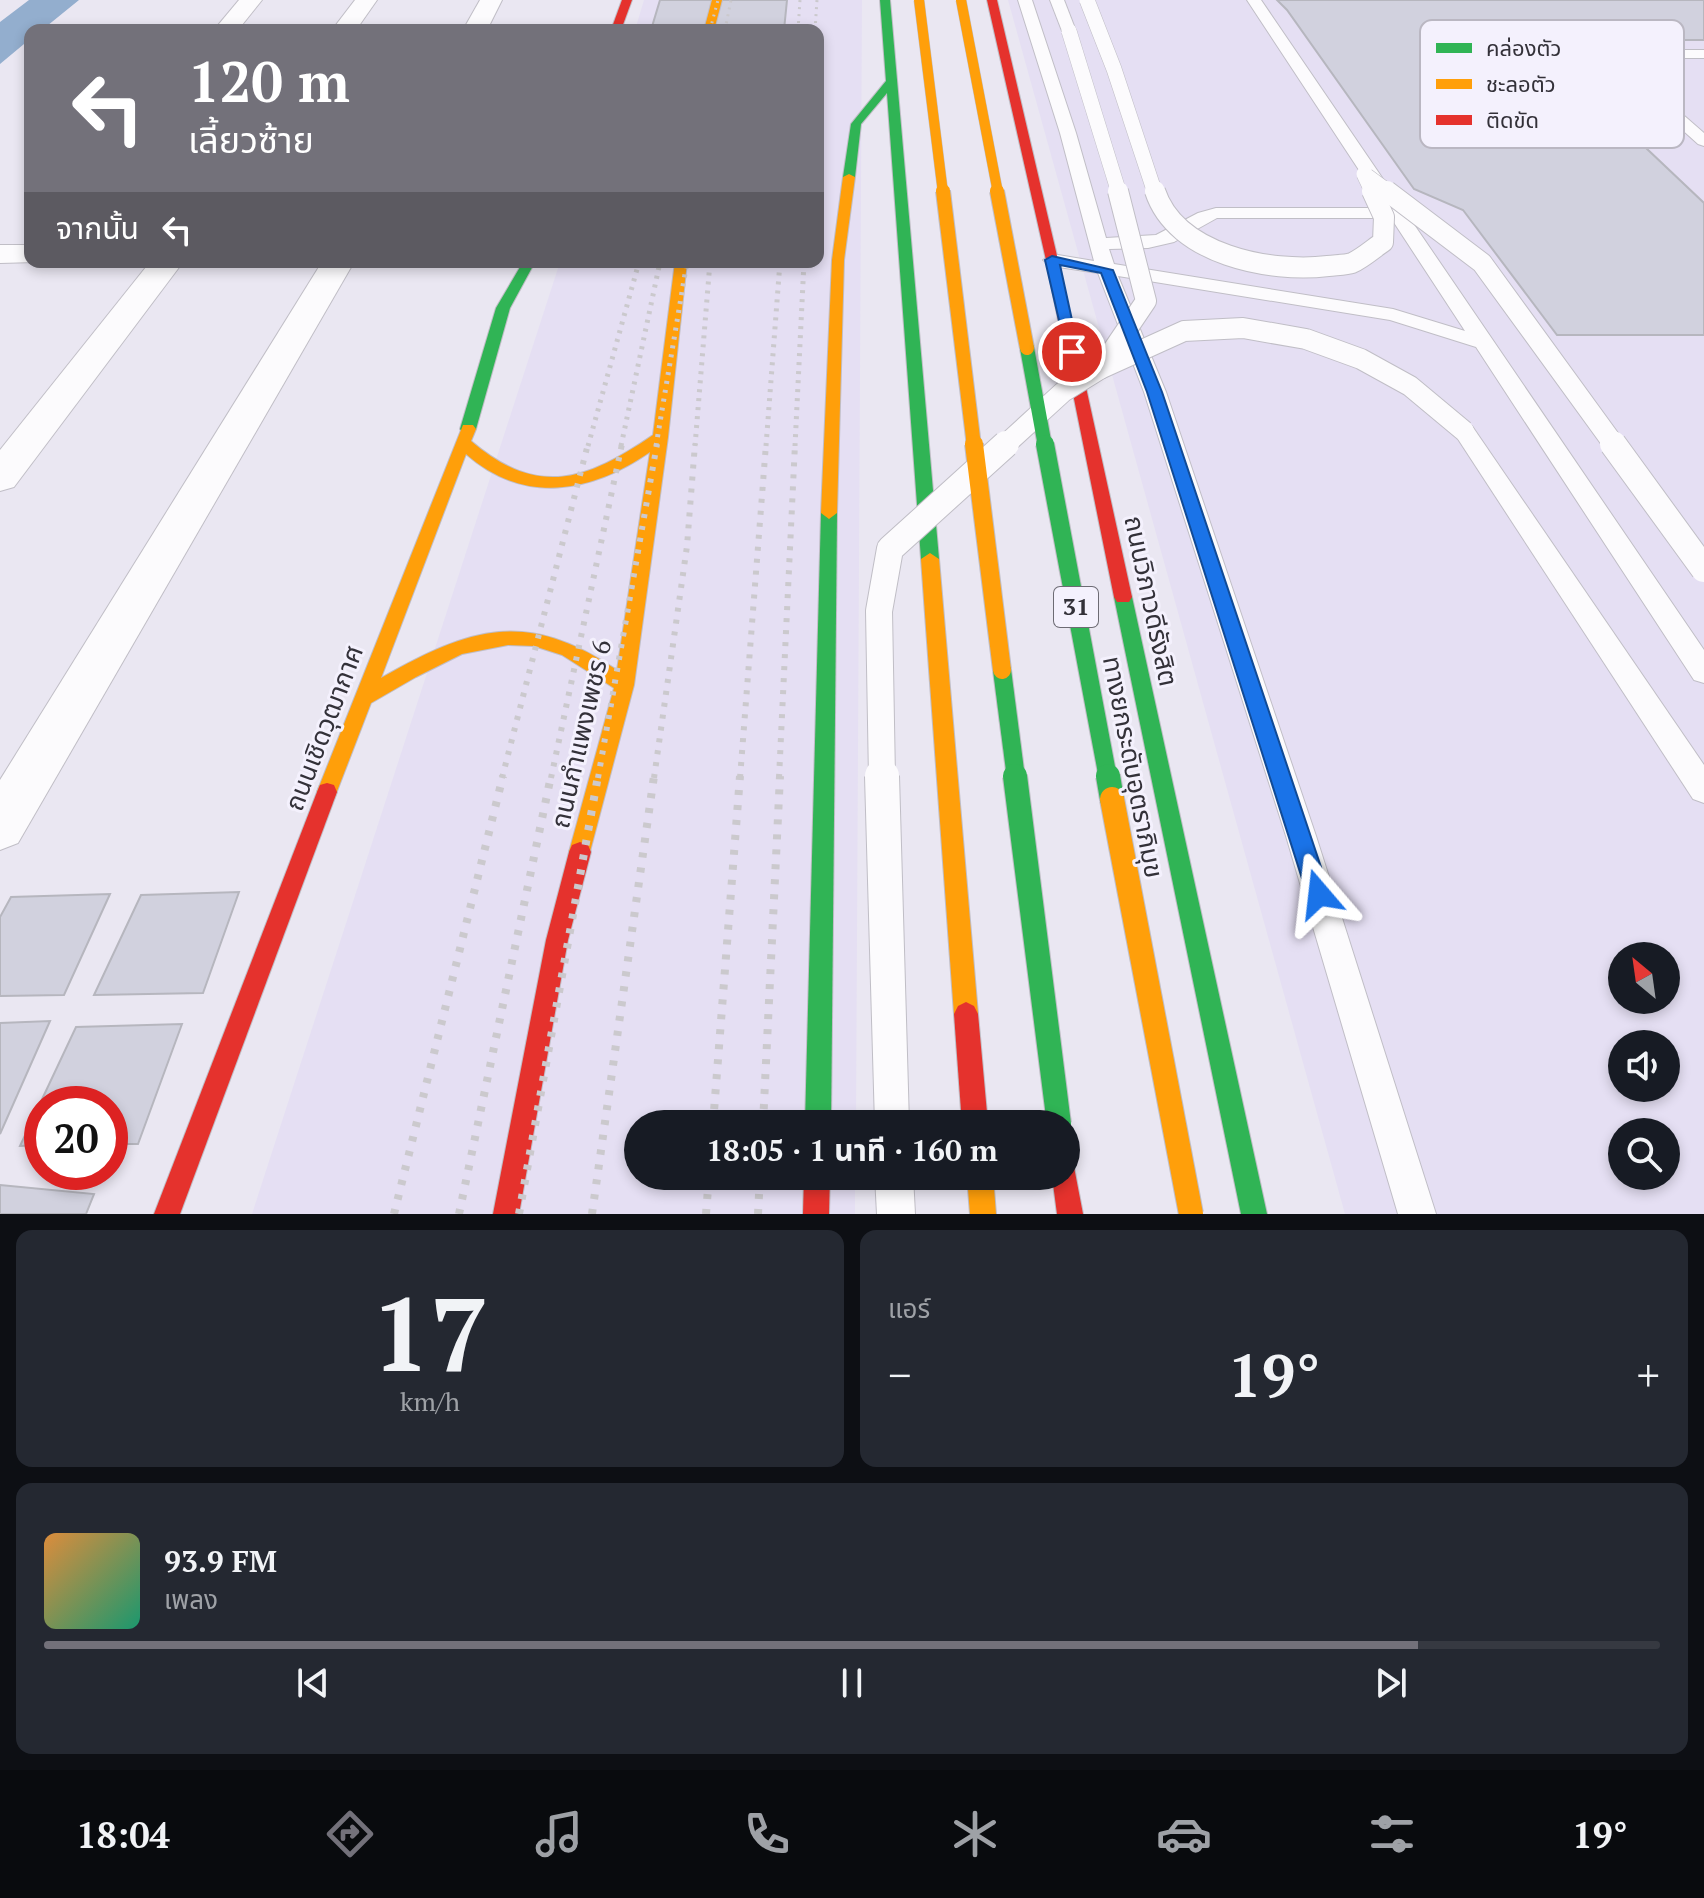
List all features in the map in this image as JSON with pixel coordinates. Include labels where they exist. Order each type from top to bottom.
[{"type":"main road","points":[[618,24],[627,0]]},
{"type":"main road","points":[[711,24],[717,0]]},
{"type":"main road","points":[[885,0],[974,1110]]},
{"type":"main road","points":[[919,0],[1057,1110]]},
{"type":"main road","name":"ทางยกระดับอุตราภิมุข","points":[[961,0],[1191,1214]]},
{"type":"main road","name":"ถนนวิภาวดีรังสิต","points":[[992,0],[1052,260],[1254,1214]]},
{"type":"main road","points":[[818,1110],[829,503],[838,260],[856,124],[890,83]]},
{"type":"main road","name":"ถนนเชิดวุฒากาศ","points":[[167,1214],[363,698],[464,444],[503,308],[526,268]]},
{"type":"main road","name":"ถนนกำแพงเพชร 6","points":[[506,1214],[557,940],[624,685],[660,437],[680,268]]},
{"type":"main road","points":[[464,444],[487,468],[515,480],[551,482],[592,475],[625,463],[660,437]]},
{"type":"main road","points":[[363,698],[430,658],[483,639],[523,638],[558,645],[624,685]]},
{"type":"main road","points":[[816,1214],[817,1190]]},
{"type":"main road","points":[[981,1190],[983,1214]]},
{"type":"main road","points":[[1067,1190],[1070,1214]]},
{"type":"street","points":[[231,24],[251,0]]},
{"type":"street","points":[[348,24],[366,0]]},
{"type":"street","points":[[478,24],[491,0]]},
{"type":"street","points":[[0,477],[162,268]]},
{"type":"street","points":[[0,826],[334,268]]},
{"type":"lane","points":[[1025,0],[1068,133],[1102,257],[1165,421],[1301,836],[1417,1214]]},
{"type":"lane","points":[[1057,0],[1116,183],[1146,301],[1100,369]]},
{"type":"lane","points":[[1087,0],[1114,69],[1159,204],[1179,227],[1222,254],[1257,264],[1302,269],[1352,263],[1383,242],[1384,217],[1364,174],[1252,0]]},
{"type":"lane","points":[[1252,0],[1704,672]]},
{"type":"lane","points":[[1684,123],[1704,141]]},
{"type":"lane","points":[[1364,174],[1482,263],[1704,569]]},
{"type":"lane","points":[[1052,260],[1102,257],[1176,234],[1200,216],[1216,213],[1396,213]]},
{"type":"lane","points":[[1102,257],[1247,290],[1393,315],[1483,343]]},
{"type":"lane","points":[[891,1110],[885,980],[879,611],[890,549],[1052,401],[1100,369],[1184,331],[1243,328],[1306,339],[1361,359],[1410,386],[1464,431],[1704,790]]},
{"type":"lane","points":[[895,1190],[896,1214]]},
{"type":"shaded area","points":[[644,0],[862,0],[856,1110],[624,1110],[624,1190],[855,1190],[855,1214],[252,1214],[558,268],[824,268],[824,24],[637,24]]},
{"type":"shaded area","points":[[1008,0],[1704,0],[1704,1214],[1345,1214]]},
{"type":"water","points":[[29,0],[79,0],[49,24],[24,24],[24,44],[0,64],[0,22]]},
{"type":"building","points":[[660,0],[787,0],[785,24],[653,24]]},
{"type":"building","points":[[1277,0],[1704,0],[1704,40],[1684,40],[1684,20],[1420,20],[1420,148],[1646,148],[1704,203],[1704,335],[1557,335],[1463,210],[1414,189]]},
{"type":"building","points":[[239,892],[203,993],[94,995],[141,895]]},
{"type":"building","points":[[110,894],[64,995],[0,996],[0,917],[11,897]]},
{"type":"building","points":[[50,1021],[0,1134],[0,1023]]},
{"type":"building","points":[[182,1024],[138,1144],[128,1144],[128,1086],[48,1086],[76,1027]]},
{"type":"building","points":[[0,1185],[24,1187],[24,1190],[94,1194],[86,1214],[0,1214]]},
{"type":"railway","points":[[712,24],[718,0]]},
{"type":"railway","points":[[726,24],[731,0]]},
{"type":"railway","points":[[798,24],[800,0]]},
{"type":"railway","points":[[815,24],[817,0]]},
{"type":"railway","points":[[588,446],[637,268]]},
{"type":"railway","points":[[621,446],[659,268]]},
{"type":"railway","points":[[656,446],[686,268]]},
{"type":"railway","points":[[695,446],[710,268]]},
{"type":"railway","points":[[766,446],[780,268]]},
{"type":"railway","points":[[795,446],[804,268]]},
{"type":"railway","points":[[502,778],[588,444]]},
{"type":"railway","points":[[551,778],[622,444]]},
{"type":"railway","points":[[598,778],[657,444]]},
{"type":"railway","points":[[654,778],[687,546],[695,444]]},
{"type":"railway","points":[[740,778],[766,444]]},
{"type":"railway","points":[[779,778],[795,444]]},
{"type":"railway","points":[[394,1214],[503,776]]},
{"type":"railway","points":[[459,1214],[551,776]]},
{"type":"railway","points":[[519,1214],[598,776]]},
{"type":"railway","points":[[592,1214],[654,776]]},
{"type":"railway","points":[[714,1110],[740,776]]},
{"type":"railway","points":[[764,1110],[780,776]]},
{"type":"railway","points":[[706,1214],[708,1190]]},
{"type":"railway","points":[[758,1214],[759,1190]]},
{"type":"traffic: fast","points":[[885,0],[930,559]]},
{"type":"traffic: fast","points":[[849,177],[856,124],[890,83]]},
{"type":"traffic: fast","points":[[468,429],[503,308],[526,268]]},
{"type":"traffic: fast","points":[[1027,348],[1112,799]]},
{"type":"traffic: fast","points":[[818,1110],[829,513]]},
{"type":"traffic: fast","points":[[1123,597],[1254,1214]]},
{"type":"traffic: fast","points":[[1002,670],[1057,1110]]},
{"type":"traffic: slow","points":[[711,24],[717,0]]},
{"type":"traffic: slow","points":[[919,0],[1002,670]]},
{"type":"traffic: slow","points":[[961,0],[1027,348]]},
{"type":"traffic: slow","points":[[829,513],[838,260],[849,177]]},
{"type":"traffic: slow","points":[[580,852],[624,685],[660,437],[680,268]]},
{"type":"traffic: slow","points":[[327,792],[468,429]]},
{"type":"traffic: slow","points":[[464,444],[487,464],[512,477],[536,483],[586,477],[636,454],[660,437]]},
{"type":"traffic: slow","points":[[930,559],[966,1014]]},
{"type":"traffic: slow","points":[[363,698],[457,648],[508,637],[534,639],[560,646],[624,685]]},
{"type":"traffic: slow","points":[[1112,799],[1191,1214]]},
{"type":"traffic: slow","points":[[981,1190],[983,1214]]},
{"type":"traffic: jam","points":[[618,24],[627,0]]},
{"type":"traffic: jam","points":[[992,0],[1052,260],[1123,597]]},
{"type":"traffic: jam","points":[[167,1214],[327,792]]},
{"type":"traffic: jam","points":[[506,1214],[557,940],[580,852]]},
{"type":"traffic: jam","points":[[966,1014],[974,1110]]},
{"type":"traffic: jam","points":[[816,1214],[817,1190]]},
{"type":"traffic: jam","points":[[1067,1190],[1070,1214]]},
{"type":"route","points":[[1072,352],[1052,260],[1106,270],[1155,392],[1319,894]]}]
